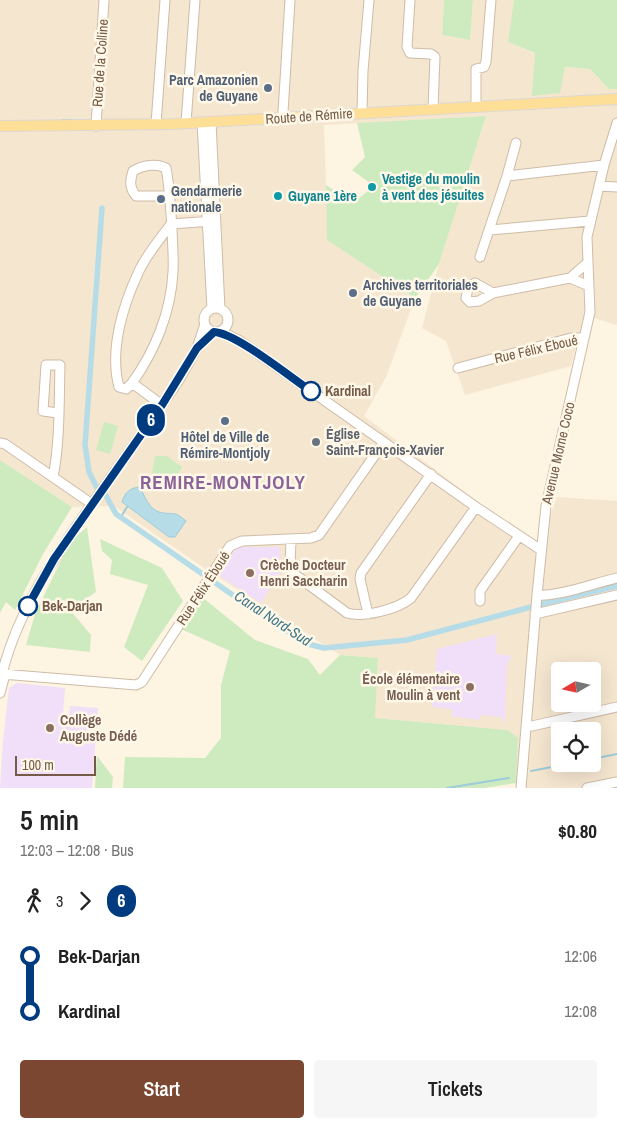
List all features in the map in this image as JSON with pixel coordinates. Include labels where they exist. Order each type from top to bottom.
[{"type":"main road","name":"Route de Rémire","points":[[0,126],[96,126],[186,123],[617,99]]},
{"type":"street","name":"Rue de la Colline","points":[[96,126],[104,0]]},
{"type":"street","points":[[156,124],[165,0]]},
{"type":"street","points":[[186,123],[195,0]]},
{"type":"street","points":[[285,118],[283,112],[290,0]]},
{"type":"street","points":[[362,112],[363,71],[369,0]]},
{"type":"street","points":[[410,0],[407,48],[410,52],[431,54],[435,57],[434,108]]},
{"type":"street","points":[[476,106],[476,69],[484,67],[486,62],[491,0]]},
{"type":"street","points":[[206,122],[216,309]]},
{"type":"street","name":"Avenue Morne Coco","points":[[521,788],[536,594],[546,506],[590,312],[586,237],[604,165],[617,123]]},
{"type":"street","points":[[480,257],[516,143]]},
{"type":"street","points":[[507,176],[604,165]]},
{"type":"street","points":[[170,196],[136,196],[132,191],[130,182],[133,171],[140,167],[150,166],[166,168],[170,196],[171,224],[174,247],[173,274],[161,333],[132,383],[126,388],[119,387],[116,346],[124,310],[139,271],[150,252],[171,224],[211,221]]},
{"type":"street","points":[[600,186],[617,186]]},
{"type":"street","points":[[490,230],[590,221]]},
{"type":"street","points":[[493,293],[570,278],[587,263]]},
{"type":"street","points":[[570,278],[589,286]]},
{"type":"street","points":[[216,309],[226,314],[232,330],[240,341]]},
{"type":"street","points":[[216,309],[205,317],[209,329],[240,341],[476,507],[541,550]]},
{"type":"street","points":[[197,348],[217,331],[224,329],[228,321]]},
{"type":"street","points":[[0,693],[2,677],[16,634],[34,593],[54,559],[162,405],[197,348],[206,324]]},
{"type":"street","name":"Rue Félix Éboué","points":[[458,368],[572,338],[584,338]]},
{"type":"street","points":[[53,478],[58,413],[60,365],[46,365],[44,412],[58,413]]},
{"type":"street","points":[[132,383],[162,405]]},
{"type":"street","name":"Rue Félix Éboué","points":[[2,677],[30,677],[136,685],[142,682],[230,546],[236,542],[291,540],[311,538],[319,535],[384,442]]},
{"type":"street","points":[[0,443],[5,444],[92,504]]},
{"type":"street","points":[[368,614],[360,579],[361,573],[431,474]]},
{"type":"street","points":[[291,540],[290,566],[294,574],[347,613],[355,615],[368,614],[404,604],[411,598],[476,507]]},
{"type":"street","points":[[480,601],[480,591],[519,536]]},
{"type":"street","points":[[536,594],[542,595],[566,591],[617,578]]},
{"type":"street","points":[[535,618],[565,608],[617,595]]},
{"type":"street","points":[[526,726],[617,708]]},
{"type":"street","points":[[587,788],[617,782]]},
{"type":"shaded area","points":[[0,0],[444,0],[442,35],[470,40],[473,0],[514,0],[509,42],[564,67],[590,69],[609,89],[617,89],[617,325],[584,315],[571,366],[465,395],[446,341],[422,328],[439,264],[486,116],[324,125],[328,240],[415,298],[386,377],[364,416],[539,548],[557,497],[617,501],[617,788],[516,788],[517,738],[508,730],[374,718],[378,658],[340,655],[204,568],[114,506],[72,507],[0,460]]},
{"type":"shaded area","name":"Crèche Docteur Henri Saccharin","points":[[237,547],[280,547],[281,571],[261,603],[218,575]]},
{"type":"shaded area","name":"École élémentaire Moulin à vent","points":[[497,634],[496,654],[512,656],[507,663],[505,722],[502,721],[502,717],[481,715],[480,720],[452,716],[452,709],[432,707],[437,649]]},
{"type":"shaded area","name":"Collège Auguste Dédé","points":[[17,683],[65,688],[63,715],[69,715],[70,706],[98,708],[92,788],[0,788],[9,688]]},
{"type":"green space","points":[[444,0],[473,0],[470,40],[442,35]]},
{"type":"green space","points":[[514,0],[617,0],[617,89],[609,89],[590,69],[565,67],[560,93],[532,96],[535,53],[508,42]]},
{"type":"green space","points":[[486,116],[439,264],[415,298],[327,240],[326,185],[353,203],[374,186],[352,170],[365,157],[357,123]]},
{"type":"green space","points":[[104,422],[118,426],[110,454],[96,450]]},
{"type":"green space","points":[[155,456],[167,456],[182,467],[173,486],[152,473]]},
{"type":"green space","points":[[0,460],[72,507],[43,554],[15,610],[6,602],[0,613]]},
{"type":"green space","points":[[87,527],[96,592],[70,610],[91,635],[90,652],[26,645],[35,614],[70,542]]},
{"type":"green space","points":[[100,539],[162,568],[183,601],[142,661],[124,647],[148,585],[110,574],[112,560],[102,551]]},
{"type":"green space","points":[[202,597],[255,640],[308,659],[320,675],[340,655],[378,658],[375,718],[508,730],[518,738],[516,783],[484,788],[123,788],[125,757],[205,758],[221,738],[221,685],[230,651],[181,629]]},
{"type":"green space","points":[[97,756],[113,777],[112,788],[95,788]]},
{"type":"water","points":[[140,487],[152,508],[159,512],[175,514],[186,521],[175,537],[169,537],[122,502],[128,491]]},
{"type":"waterway","points":[[63,120],[73,120]]},
{"type":"waterway","name":"Canal Nord-Sud","points":[[97,488],[89,472],[85,445],[102,208]]},
{"type":"waterway","name":"Canal Nord-Sud","points":[[105,494],[116,514],[266,618],[308,644],[324,648],[407,640],[531,607]]},
{"type":"waterway","points":[[121,517],[127,507]]},
{"type":"waterway","name":"Canal Nord-Sud","points":[[542,604],[617,586]]},
{"type":"waterway","points":[[601,757],[617,754]]},
{"type":"waterway","points":[[531,771],[551,767]]},
{"type":"waterway","points":[[447,788],[509,778]]},
{"type":"bus line","name":"6","points":[[28,606],[54,559],[179,380],[197,348],[214,332],[220,331],[240,341],[311,391]]},
{"type":"place","name":"Parc Amazonien de Guyane","points":[[268,88]]},
{"type":"place","name":"Vestige du moulin à vent des jésuites","points":[[372,187]]},
{"type":"place","name":"Guyane 1ère","points":[[278,196]]},
{"type":"place","name":"Gendarmerie nationale","points":[[161,199]]},
{"type":"place","name":"Archives territoriales de Guyane","points":[[353,293]]},
{"type":"place","name":"Kardinal","points":[[311,391]]},
{"type":"place","name":"Hôtel de Ville de Rémire-Montjoly","points":[[225,421]]},
{"type":"place","name":"Église Saint-François-Xavier","points":[[316,442]]},
{"type":"place","name":"Crèche Docteur Henri Saccharin","points":[[250,573]]},
{"type":"place","name":"Bek-Darjan","points":[[28,606]]},
{"type":"place","name":"École élémentaire Moulin à vent","points":[[470,687]]},
{"type":"place","name":"Collège Auguste Dédé","points":[[50,728]]},
{"type":"district","name":"REMIRE-MONTJOLY","points":[[223,482]]}]
